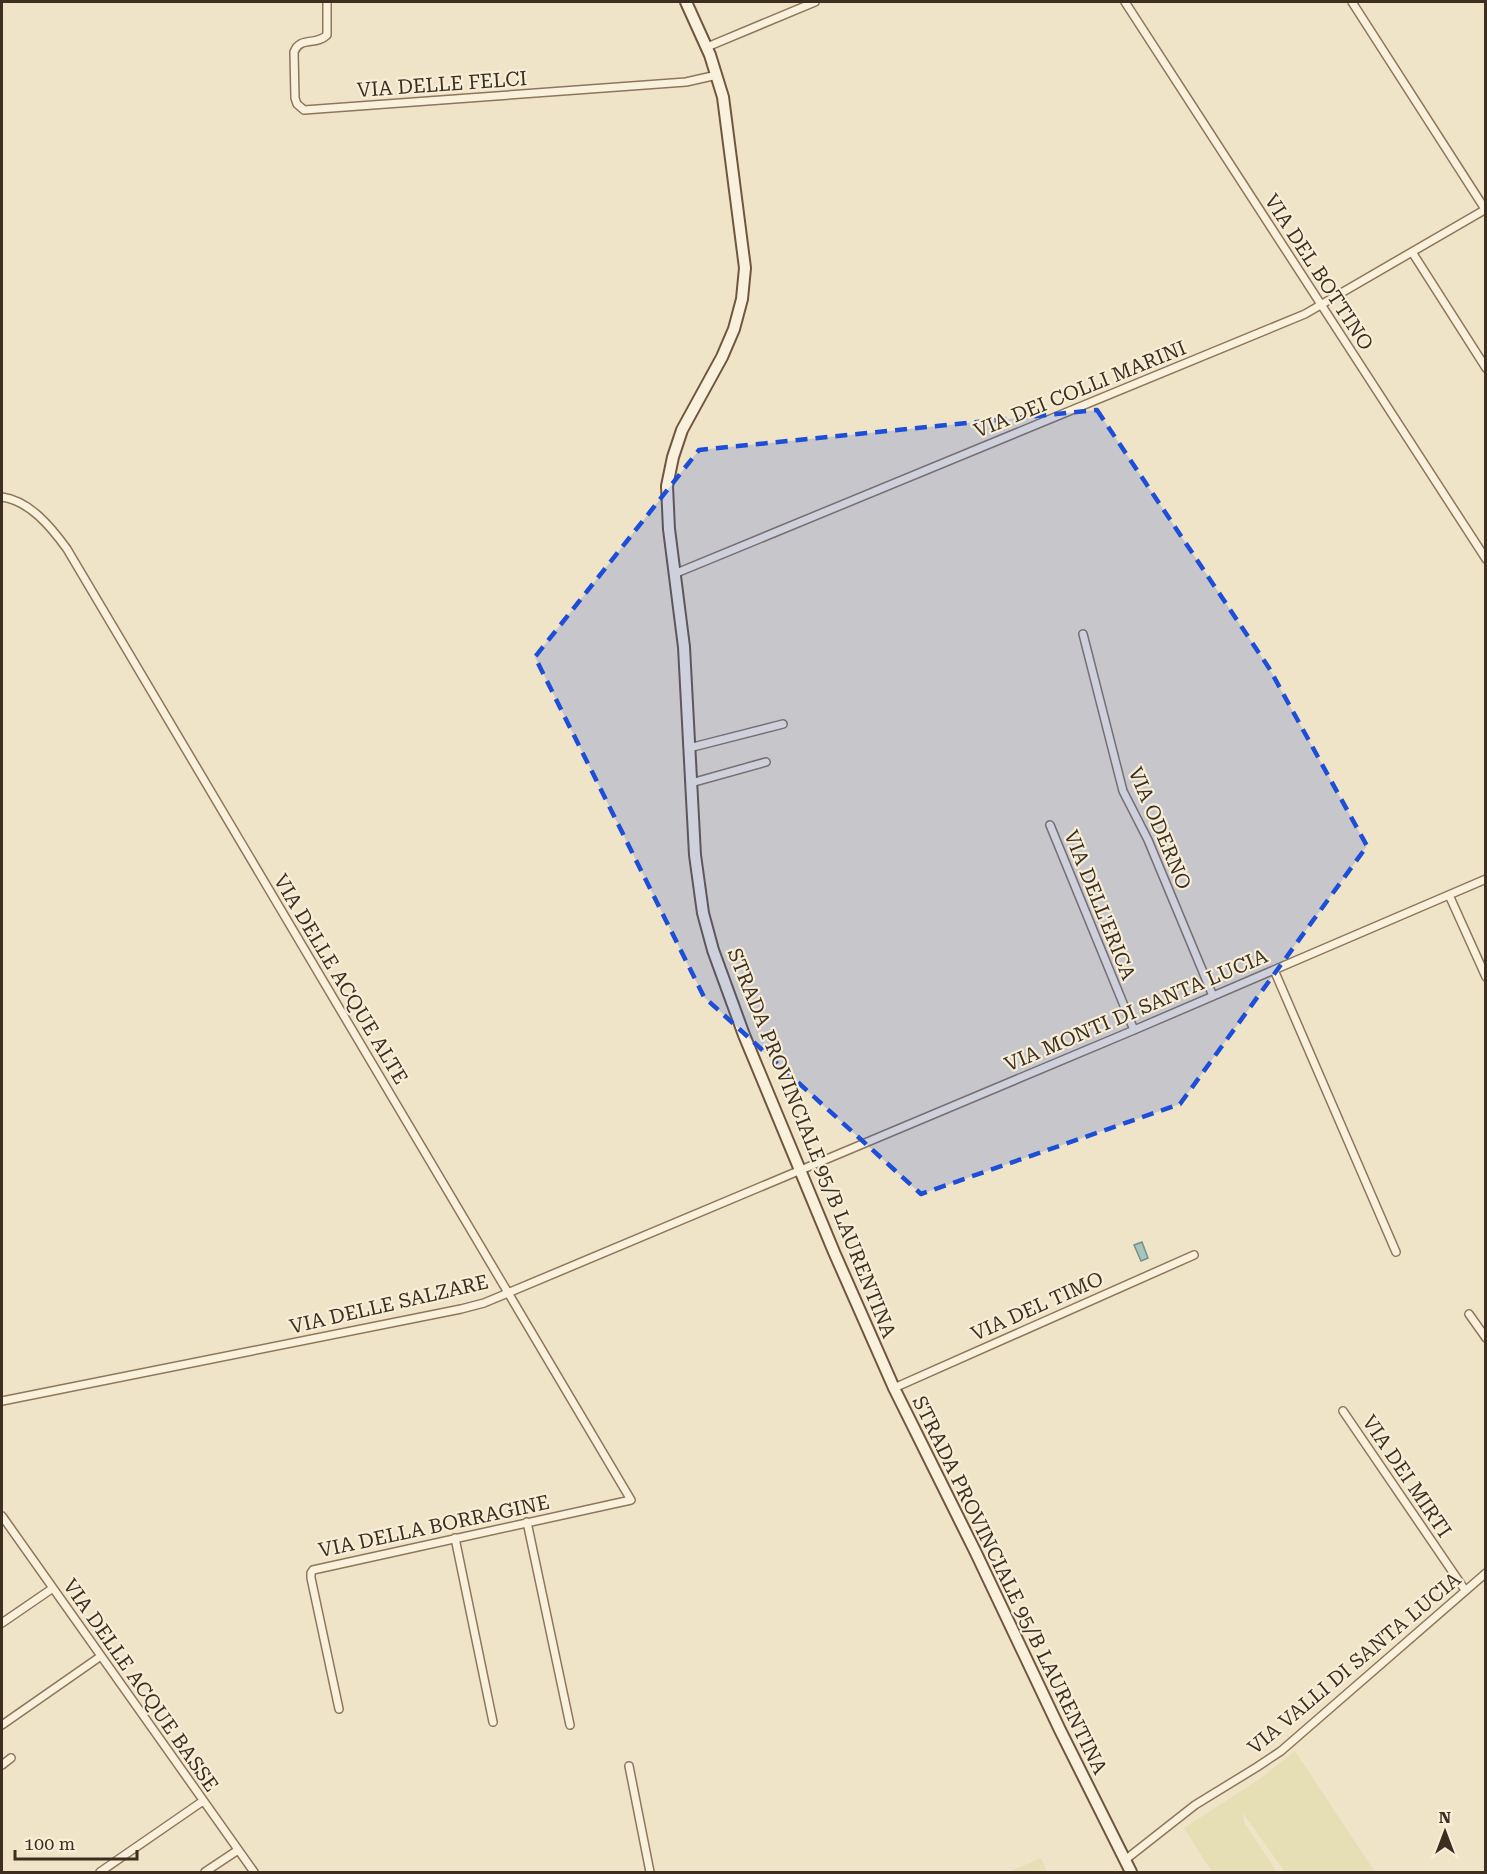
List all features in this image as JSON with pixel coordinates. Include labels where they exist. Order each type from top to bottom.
[{"type":"main road","name":"STRADA PROVINCIALE 95/B LAURENTINA","points":[[686,2],[717,75],[726,117],[743,244],[744,281],[738,315],[728,345],[682,430],[671,462],[667,507],[684,647],[697,875],[706,927],[744,1035],[894,1388],[976,1553],[1059,1730],[1131,1872]]},
{"type":"street","name":"VIA DELLE FELCI","points":[[327,2],[327,35],[320,40],[301,42],[295,49],[295,98],[297,104],[304,110],[687,82],[717,75]]},
{"type":"street","points":[[707,48],[815,2]]},
{"type":"street","name":"VIA DEL BOTTINO","points":[[1125,2],[1485,559]]},
{"type":"street","points":[[1352,2],[1485,209]]},
{"type":"street","name":"VIA DEI COLLI MARINI","points":[[674,574],[1321,306],[1485,209]]},
{"type":"street","points":[[1412,252],[1485,368]]},
{"type":"street","name":"VIA DELLE ACQUE ALTE","points":[[2,497],[20,502],[33,512],[67,549],[631,1500]]},
{"type":"street","name":"VIA ODERNO","points":[[1083,634],[1122,791],[1150,844],[1213,996]]},
{"type":"street","points":[[689,748],[783,724]]},
{"type":"street","points":[[691,783],[766,762]]},
{"type":"street","name":"VIA DELL'ERICA","points":[[1050,825],[1134,1030]]},
{"type":"street","name":"VIA MONTI DI SANTA LUCIA","points":[[800,1170],[1485,879]]},
{"type":"street","points":[[1449,895],[1485,977]]},
{"type":"street","points":[[1274,970],[1396,1252]]},
{"type":"street","name":"VIA DELLE SALZARE","points":[[2,1401],[461,1309],[508,1293],[800,1170]]},
{"type":"street","name":"VIA DEL TIMO","points":[[894,1388],[1194,1255]]},
{"type":"street","points":[[1470,1314],[1485,1338]]},
{"type":"street","name":"VIA DEI MIRTI","points":[[1343,1411],[1465,1590]]},
{"type":"street","name":"VIA DELLA BORRAGINE","points":[[339,1709],[311,1578],[312,1571],[318,1567],[631,1500]]},
{"type":"street","name":"VIA DELLE ACQUE BASSE","points":[[2,1516],[254,1872]]},
{"type":"street","points":[[527,1522],[570,1725]]},
{"type":"street","points":[[455,1538],[493,1722]]},
{"type":"street","name":"VIA VALLI DI SANTA LUCIA","points":[[1125,1860],[1195,1805],[1281,1751],[1485,1573]]},
{"type":"street","points":[[2,1623],[53,1588]]},
{"type":"street","points":[[2,1725],[101,1656]]},
{"type":"street","points":[[2,1765],[11,1758]]},
{"type":"street","points":[[629,1766],[650,1872]]},
{"type":"street","points":[[100,1872],[203,1801]]},
{"type":"street","points":[[205,1872],[238,1850]]},
{"type":"highlighted area","points":[[1097,410],[1269,668],[1367,846],[1180,1104],[921,1194],[704,997],[535,657],[699,450]]},
{"type":"shaded area","points":[[1295,1751],[1375,1872],[1285,1872],[1243,1813],[1245,1824],[1277,1872],[1212,1872],[1184,1828],[1261,1778]]},
{"type":"shaded area","points":[[1041,1858],[1047,1872],[1009,1872]]},
{"type":"water","points":[[1142,1242],[1148,1258],[1141,1261],[1134,1245]]}]
